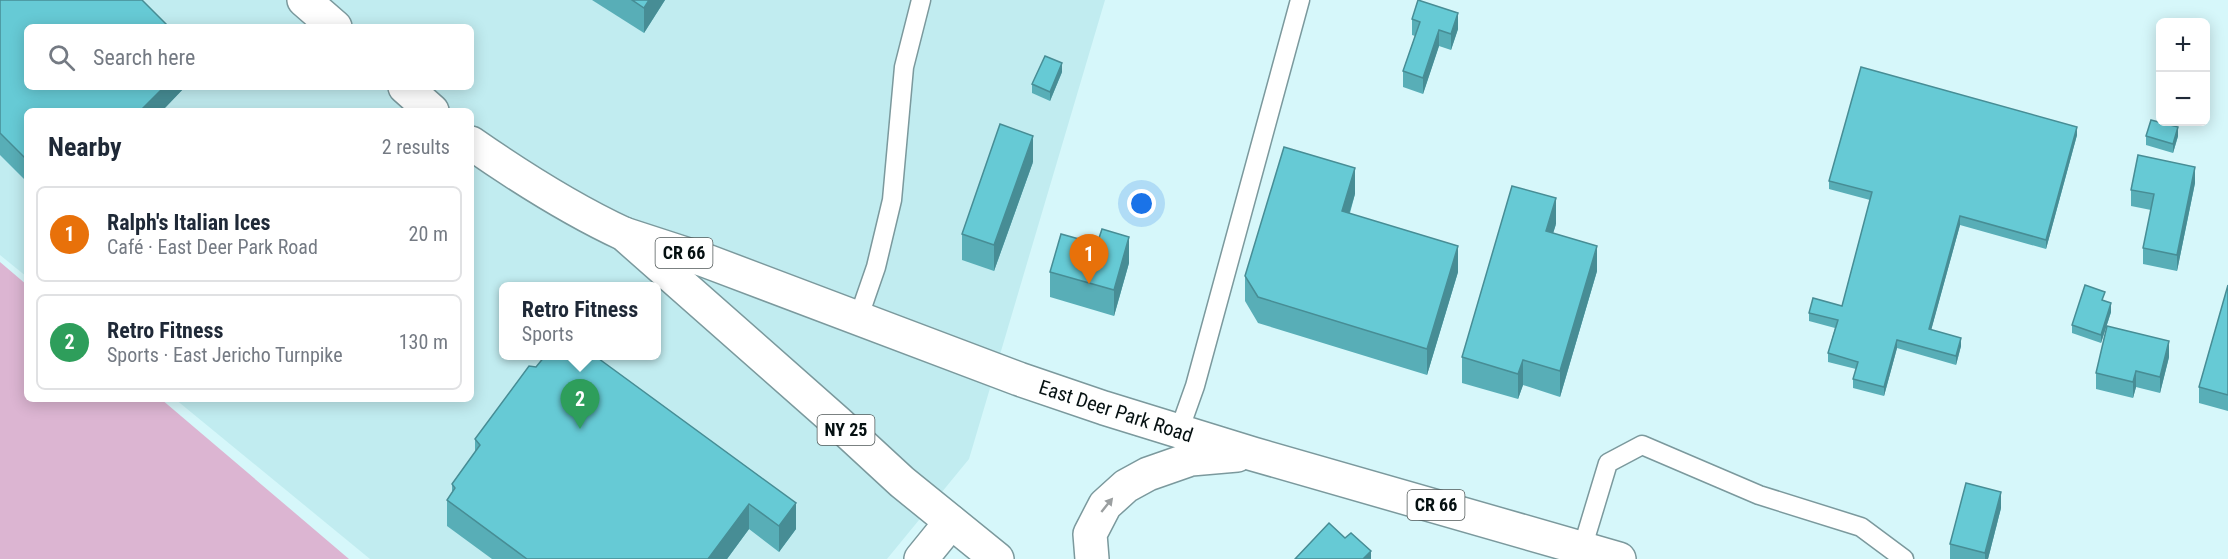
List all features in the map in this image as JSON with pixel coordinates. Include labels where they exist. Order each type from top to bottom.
[{"type":"main road","points":[[304,0],[332,24]]},
{"type":"main road","points":[[408,90],[429,108]]},
{"type":"main road","name":"NY 25","points":[[474,145],[523,178],[601,224],[624,234],[902,482],[996,559]]},
{"type":"main road","name":"East Deer Park Road","points":[[624,234],[704,260],[1019,379],[1253,454],[1619,559]]},
{"type":"main road","points":[[1092,559],[1090,534],[1105,505],[1126,486],[1148,474],[1191,459],[1253,454]]},
{"type":"main road","points":[[921,559],[951,522]]},
{"type":"lane","points":[[858,319],[876,267],[892,200],[904,67],[921,0]]},
{"type":"lane","points":[[1179,431],[1195,386],[1300,0]]},
{"type":"lane","points":[[1582,549],[1608,463],[1642,445],[1758,495],[1861,527],[1904,559]]},
{"type":"shaded area","points":[[0,0],[1105,0],[969,459],[887,559],[370,559],[179,402],[474,402],[474,108],[24,108],[24,275],[0,255]]},
{"type":"shaded area","points":[[0,262],[24,282],[24,402],[165,402],[349,559],[0,559]]},
{"type":"building","points":[[0,0],[142,0],[166,24],[24,24],[24,90],[161,90],[143,108],[24,108],[24,157],[0,133]]},
{"type":"building","points":[[632,0],[649,0],[644,8]]},
{"type":"building","points":[[1418,0],[1458,13],[1451,34],[1439,30],[1423,78],[1403,71],[1420,22],[1412,19]]},
{"type":"building","points":[[1045,56],[1062,63],[1050,92],[1032,84]]},
{"type":"building","points":[[1861,67],[2077,127],[2046,240],[1960,216],[1929,329],[1961,338],[1956,356],[1897,340],[1884,387],[1853,379],[1858,362],[1828,353],[1838,320],[1809,313],[1813,298],[1842,306],[1872,192],[1829,181]]},
{"type":"building","points":[[2151,120],[2156,121],[2156,126],[2178,127],[2173,144],[2146,136]]},
{"type":"building","points":[[1000,124],[1033,136],[994,245],[962,234]]},
{"type":"building","points":[[1284,147],[1355,168],[1342,211],[1458,246],[1427,349],[1258,297],[1245,276]]},
{"type":"building","points":[[2138,155],[2195,167],[2177,255],[2143,248],[2154,194],[2131,190]]},
{"type":"building","points":[[1512,186],[1556,198],[1546,231],[1597,246],[1560,371],[1523,360],[1518,374],[1462,357]]},
{"type":"building","points":[[1102,229],[1129,237],[1114,290],[1050,272],[1061,234],[1097,244]]},
{"type":"building","points":[[2085,285],[2105,292],[2102,300],[2111,303],[2101,335],[2072,325]]},
{"type":"building","points":[[2228,285],[2228,395],[2199,387]]},
{"type":"building","points":[[2107,326],[2169,341],[2160,377],[2136,371],[2133,382],[2096,373]]},
{"type":"building","points":[[542,360],[600,360],[796,503],[779,526],[749,504],[708,559],[527,559],[447,500],[455,488],[452,484],[480,445],[475,439],[529,366],[536,367]]},
{"type":"building","points":[[1966,483],[2001,492],[1985,553],[1950,544]]},
{"type":"building","points":[[1329,523],[1345,538],[1351,533],[1371,551],[1363,559],[1295,559]]},
{"type":"place","name":"Ralph's Italian Ices","points":[[1089,284]]},
{"type":"place","name":"Retro Fitness","points":[[580,429]]}]
